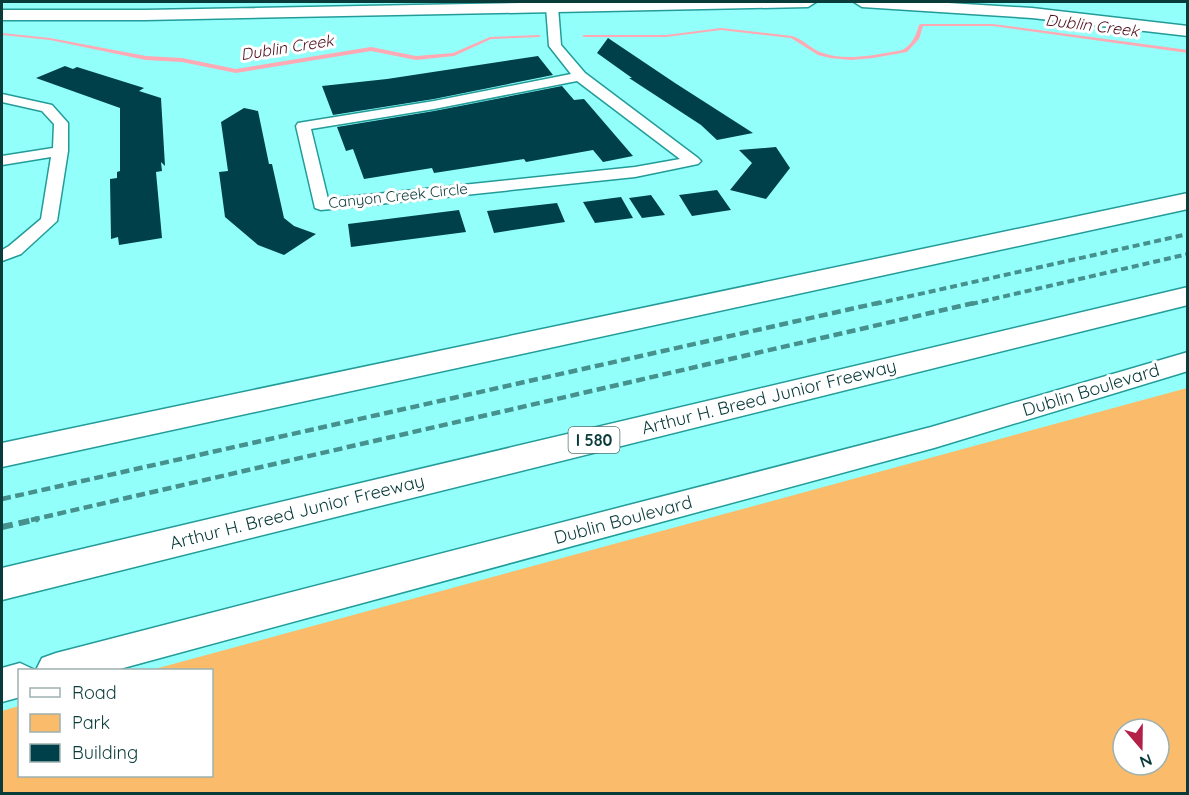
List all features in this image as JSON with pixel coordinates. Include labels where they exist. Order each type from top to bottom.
[{"type":"highway","points":[[2,454],[1188,201]]},
{"type":"highway","name":"Arthur H. Breed Junior Freeway","points":[[2,584],[1188,296]]},
{"type":"main road","points":[[2,15],[157,15],[808,2]]},
{"type":"main road","points":[[862,2],[1013,11],[1188,31]]},
{"type":"main road","name":"Dublin Boulevard","points":[[60,669],[934,437],[1188,361]]},
{"type":"main road","points":[[2,685],[18,681]]},
{"type":"street","name":"Canyon Creek Circle","points":[[552,7],[555,46],[580,76],[693,161],[635,172],[321,205],[303,126],[434,105],[580,76]]},
{"type":"street","points":[[2,98],[47,108],[61,123],[60,151],[49,221],[15,250],[2,256]]},
{"type":"street","points":[[2,160],[60,151]]},
{"type":"green space","points":[[1187,388],[1187,793],[2,793],[2,711],[18,706],[18,777],[213,777],[213,669],[155,669]]},
{"type":"building","points":[[608,38],[753,133],[717,140],[701,125],[629,78],[632,78],[597,53]]},
{"type":"building","points":[[538,56],[553,75],[434,99],[333,115],[322,86],[387,79]]},
{"type":"building","points":[[65,66],[73,69],[77,67],[144,88],[139,91],[161,98],[165,166],[161,162],[162,171],[156,172],[162,238],[119,245],[118,237],[111,239],[110,179],[117,178],[117,172],[120,171],[120,108],[36,78]]},
{"type":"building","points":[[562,86],[574,100],[584,99],[633,156],[603,162],[593,150],[526,162],[524,159],[434,173],[432,168],[364,179],[353,149],[346,151],[337,127],[434,111]]},
{"type":"building","points":[[244,108],[258,111],[269,164],[272,164],[284,218],[294,226],[316,234],[284,255],[258,245],[225,217],[219,172],[228,171],[221,122]]},
{"type":"building","points":[[776,147],[790,168],[766,199],[730,190],[752,163],[739,150]]},
{"type":"building","points":[[717,190],[731,210],[692,216],[679,195]]},
{"type":"building","points":[[651,195],[665,215],[642,218],[629,198]]},
{"type":"building","points":[[621,197],[633,218],[595,223],[583,202]]},
{"type":"building","points":[[557,203],[565,222],[494,233],[487,211]]},
{"type":"building","points":[[459,210],[466,232],[351,247],[348,224]]},
{"type":"waterway","name":"Dublin Creek","points":[[584,36],[666,36],[721,29],[792,37],[820,54],[851,58],[873,57],[905,51],[917,39],[921,25],[993,25],[1188,52]]},
{"type":"waterway","name":"Dublin Creek","points":[[2,34],[50,39],[146,58],[182,60],[236,71],[371,49],[416,58],[454,54],[490,38],[539,36]]},
{"type":"railway","points":[[875,304],[1188,234]]},
{"type":"railway","points":[[971,304],[1188,254]]},
{"type":"railway","points":[[2,499],[882,302]]},
{"type":"railway","points":[[31,520],[978,302]]},
{"type":"railway","points":[[2,527],[38,519]]}]
